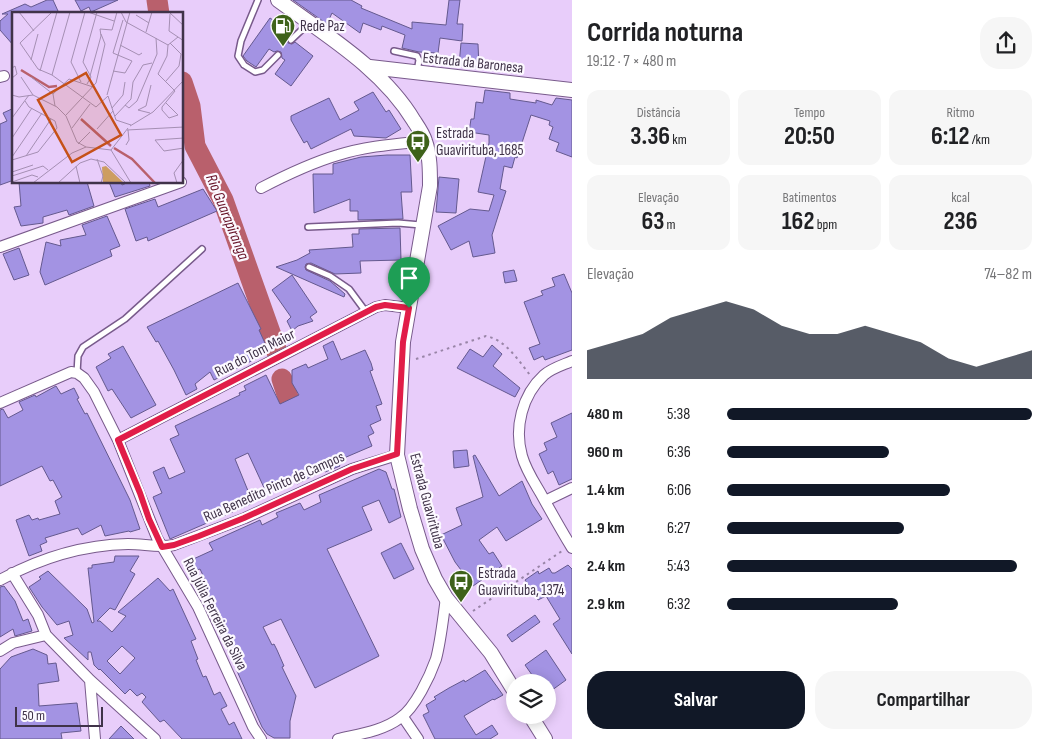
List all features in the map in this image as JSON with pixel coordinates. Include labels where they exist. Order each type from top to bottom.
[{"type":"street","name":"Estrada Guavirituba","points":[[278,0],[370,68],[392,90],[407,109],[425,141],[430,164],[430,186],[403,342],[397,454],[408,504],[422,549],[435,579],[446,598],[491,653],[506,677]]},
{"type":"street","name":"Estrada da Baronesa","points":[[370,68],[572,90]]},
{"type":"street","points":[[261,188],[305,166],[339,154],[366,148],[425,141]]},
{"type":"street","points":[[0,247],[176,184]]},
{"type":"street","name":"Rua do Tom Maior","points":[[118,440],[376,307],[385,305],[409,308]]},
{"type":"street","points":[[571,547],[530,475],[522,457],[518,436],[520,416],[527,399],[537,383],[545,374],[572,361]]},
{"type":"street","points":[[0,403],[71,372],[77,373]]},
{"type":"street","name":"Rua Júlia Ferreira da Silva","points":[[77,373],[84,378],[94,392],[118,440],[162,547],[198,607],[253,727],[261,739]]},
{"type":"street","name":"Rua Benedito Pinto de Campos","points":[[162,547],[174,545],[199,536],[244,518],[352,469],[397,454]]},
{"type":"street","points":[[545,501],[572,488]]},
{"type":"street","points":[[0,580],[47,558],[77,550],[128,544],[162,547]]},
{"type":"street","points":[[12,573],[38,616],[46,635],[90,680],[154,739]]},
{"type":"street","points":[[338,739],[378,729],[403,717],[411,708],[421,692],[436,659],[446,598]]},
{"type":"street","points":[[0,650],[13,643],[46,635]]},
{"type":"street","points":[[90,680],[95,739]]},
{"type":"street","points":[[403,717],[418,739]]},
{"type":"street","points":[[536,724],[545,739]]},
{"type":"lane","points":[[258,0],[238,56],[244,66],[255,72],[263,70],[278,55]]},
{"type":"lane","points":[[291,40],[309,23]]},
{"type":"lane","points":[[394,51],[416,56],[419,60],[417,73]]},
{"type":"lane","points":[[308,227],[398,223],[424,225]]},
{"type":"lane","points":[[77,373],[78,356],[91,340],[125,319],[202,249]]},
{"type":"lane","points":[[309,267],[330,276],[349,289],[366,312]]},
{"type":"path","points":[[401,365],[486,336],[496,338],[503,343],[537,383]]},
{"type":"path","points":[[463,617],[571,547]]},
{"type":"building","points":[[47,0],[53,0],[58,11],[12,12],[12,44],[0,30],[0,21],[8,14],[2,14],[25,4],[31,7]]},
{"type":"building","points":[[75,0],[118,0],[91,12],[89,7],[81,11]]},
{"type":"building","points":[[293,0],[351,0],[362,6],[361,8],[412,29],[412,22],[446,25],[449,0],[460,0],[457,24],[463,24],[462,41],[440,38],[438,53],[419,52],[402,48],[405,35],[382,26],[381,30],[363,23],[360,33],[332,13],[327,24]]},
{"type":"building","points":[[270,18],[285,28],[281,32],[288,37],[288,43],[292,44],[295,42],[313,56],[291,86],[275,74],[285,60],[282,58],[281,52],[274,52],[269,49],[256,67],[243,56]]},
{"type":"building","points":[[461,43],[478,44],[479,67],[459,65]]},
{"type":"building","points":[[485,90],[510,93],[510,99],[536,103],[536,100],[552,105],[556,98],[572,100],[572,157],[556,151],[559,143],[549,139],[553,127],[549,125],[550,121],[531,115],[512,168],[504,166],[500,189],[506,191],[492,235],[495,253],[473,257],[469,241],[451,250],[438,226],[470,209],[489,211],[494,195],[478,192],[489,143],[489,135],[469,132],[471,119],[474,119],[476,102],[483,103]]},
{"type":"building","points":[[373,92],[386,112],[389,110],[401,129],[386,138],[354,136],[351,129],[311,149],[307,141],[304,143],[291,120],[291,116],[329,98],[340,120],[359,110],[354,102]]},
{"type":"building","points":[[12,109],[12,181],[0,185],[0,124],[7,121],[3,113]]},
{"type":"building","points":[[410,155],[412,192],[401,192],[403,219],[358,220],[358,211],[350,211],[350,199],[314,213],[313,174],[333,174],[333,164],[361,157]]},
{"type":"building","points":[[439,177],[459,179],[456,213],[436,212]]},
{"type":"building","points":[[19,184],[88,184],[94,206],[69,215],[67,210],[43,217],[43,223],[21,226],[14,207],[21,206]]},
{"type":"building","points":[[110,184],[150,184],[150,186],[115,197]]},
{"type":"building","points":[[203,189],[217,211],[148,241],[147,237],[136,241],[125,209],[155,199],[158,207]]},
{"type":"building","points":[[107,216],[120,246],[110,250],[112,256],[45,285],[40,272],[46,242],[61,246],[60,240],[86,235],[82,225]]},
{"type":"building","points":[[400,228],[401,260],[360,261],[361,273],[335,274],[311,263],[306,264],[306,270],[330,281],[345,294],[344,297],[276,267],[297,260],[310,253],[309,250],[353,247],[352,234],[359,234],[359,229]]},
{"type":"building","points":[[19,248],[29,275],[14,280],[3,254]]},
{"type":"building","points":[[514,270],[517,281],[505,283],[503,272]]},
{"type":"building","points":[[564,274],[572,293],[572,350],[545,360],[543,356],[534,360],[529,348],[540,344],[524,302],[543,295],[541,291],[555,286],[552,278]]},
{"type":"building","points":[[292,275],[317,312],[310,317],[313,321],[298,326],[292,331],[287,321],[291,317],[272,290]]},
{"type":"building","points":[[238,283],[261,329],[259,330],[269,352],[214,380],[210,372],[195,384],[197,389],[186,395],[158,341],[156,342],[147,327]]},
{"type":"building","points":[[333,341],[341,360],[365,350],[371,363],[373,370],[370,371],[382,404],[376,406],[381,420],[370,425],[374,433],[368,436],[372,446],[337,461],[340,466],[325,472],[324,470],[297,484],[295,479],[266,492],[248,453],[235,459],[253,503],[170,539],[153,497],[162,493],[153,472],[164,467],[169,479],[185,472],[170,439],[179,435],[175,426],[240,395],[239,393],[246,390],[244,386],[266,375],[280,404],[299,395],[292,383],[292,370],[306,364],[308,368],[328,359],[323,346]]},
{"type":"building","points":[[492,345],[502,354],[493,366],[520,388],[515,397],[457,368],[470,349],[483,357]]},
{"type":"building","points":[[123,346],[156,405],[131,418],[112,389],[108,391],[96,367],[111,358],[108,354]]},
{"type":"building","points":[[56,386],[61,394],[74,388],[79,398],[77,399],[85,414],[87,413],[130,500],[140,529],[105,536],[101,525],[82,535],[78,528],[45,538],[47,542],[40,545],[42,551],[29,556],[16,520],[29,515],[32,520],[38,518],[39,520],[60,514],[55,501],[62,497],[53,480],[50,481],[42,466],[0,486],[0,410],[3,409],[8,418],[23,410],[19,402],[35,395],[36,397]]},
{"type":"building","points":[[572,413],[572,479],[559,485],[553,471],[548,474],[539,454],[547,450],[544,443],[557,437],[551,423]]},
{"type":"building","points":[[467,450],[469,466],[454,468],[453,451]]},
{"type":"building","points":[[475,455],[499,496],[522,481],[532,504],[542,519],[506,541],[497,527],[479,540],[489,554],[493,552],[502,566],[473,586],[455,562],[441,535],[462,525],[456,508],[483,497],[473,456]]},
{"type":"building","points":[[379,469],[386,472],[392,489],[394,489],[401,517],[389,523],[379,500],[362,507],[372,530],[327,549],[379,656],[315,688],[281,619],[263,627],[272,645],[274,644],[277,650],[284,666],[282,667],[296,696],[290,721],[290,738],[274,738],[267,734],[262,727],[237,671],[241,669],[232,649],[228,650],[201,589],[208,586],[200,569],[193,572],[189,561],[213,550],[209,543],[260,520],[262,525],[278,517],[276,513],[300,503],[304,510],[321,502],[319,495]]},
{"type":"building","points":[[401,543],[414,569],[394,579],[381,553]]},
{"type":"building","points":[[115,556],[139,556],[130,571],[135,574],[115,610],[110,608],[97,621],[100,621],[112,632],[126,616],[118,612],[158,578],[170,591],[173,589],[196,639],[191,641],[203,677],[206,676],[214,695],[220,692],[227,706],[221,709],[229,725],[234,722],[242,739],[182,739],[164,720],[160,722],[142,702],[146,697],[142,693],[137,696],[130,689],[125,694],[94,665],[91,652],[88,652],[88,660],[64,638],[73,635],[69,621],[57,625],[29,587],[41,579],[39,577],[48,571],[87,609],[92,623],[94,622],[88,568],[92,568],[92,565],[114,562]],"holes":[[[122,646],[135,658],[120,674],[107,661]]]},
{"type":"building","points":[[568,565],[572,569],[572,654],[553,624],[560,619],[546,596],[538,600],[525,580],[538,571],[539,574],[549,568],[552,573],[555,573]]},
{"type":"building","points":[[4,586],[15,601],[23,621],[28,619],[32,631],[15,636],[13,629],[0,637],[0,587]]},
{"type":"building","points":[[535,615],[540,622],[512,642],[507,635]]},
{"type":"building","points":[[33,649],[47,655],[48,664],[56,663],[59,681],[38,684],[39,706],[77,703],[81,731],[61,733],[62,739],[0,739],[0,669],[11,657]]},
{"type":"building","points":[[546,650],[566,680],[556,687],[556,674],[531,674],[525,665]]},
{"type":"building","points":[[485,670],[503,695],[464,716],[476,735],[492,725],[498,734],[490,739],[435,739],[423,715],[429,712],[426,705],[436,699],[434,697],[449,688],[464,680],[465,682]]},
{"type":"building","points":[[121,726],[134,739],[109,739]]},
{"type":"waterway","name":"Rio Guarapiranga","points":[[157,0],[159,12]]},
{"type":"waterway","name":"Rio Guarapiranga","points":[[184,88],[190,106],[195,146],[223,200],[277,352]]},
{"type":"waterway","name":"Rio Guarapiranga","points":[[282,379],[298,428]]},
{"type":"place","name":"Rede Paz","points":[[283,47]]},
{"type":"place","name":"Estrada Guavirituba, 1685","points":[[418,163]]},
{"type":"place","name":"Estrada Guavirituba, 1374","points":[[461,603]]},
{"type":"route","points":[[385,305],[409,308],[403,342],[397,454],[352,469],[244,518],[199,536],[174,545],[162,547],[118,440],[376,307],[385,305]]}]
